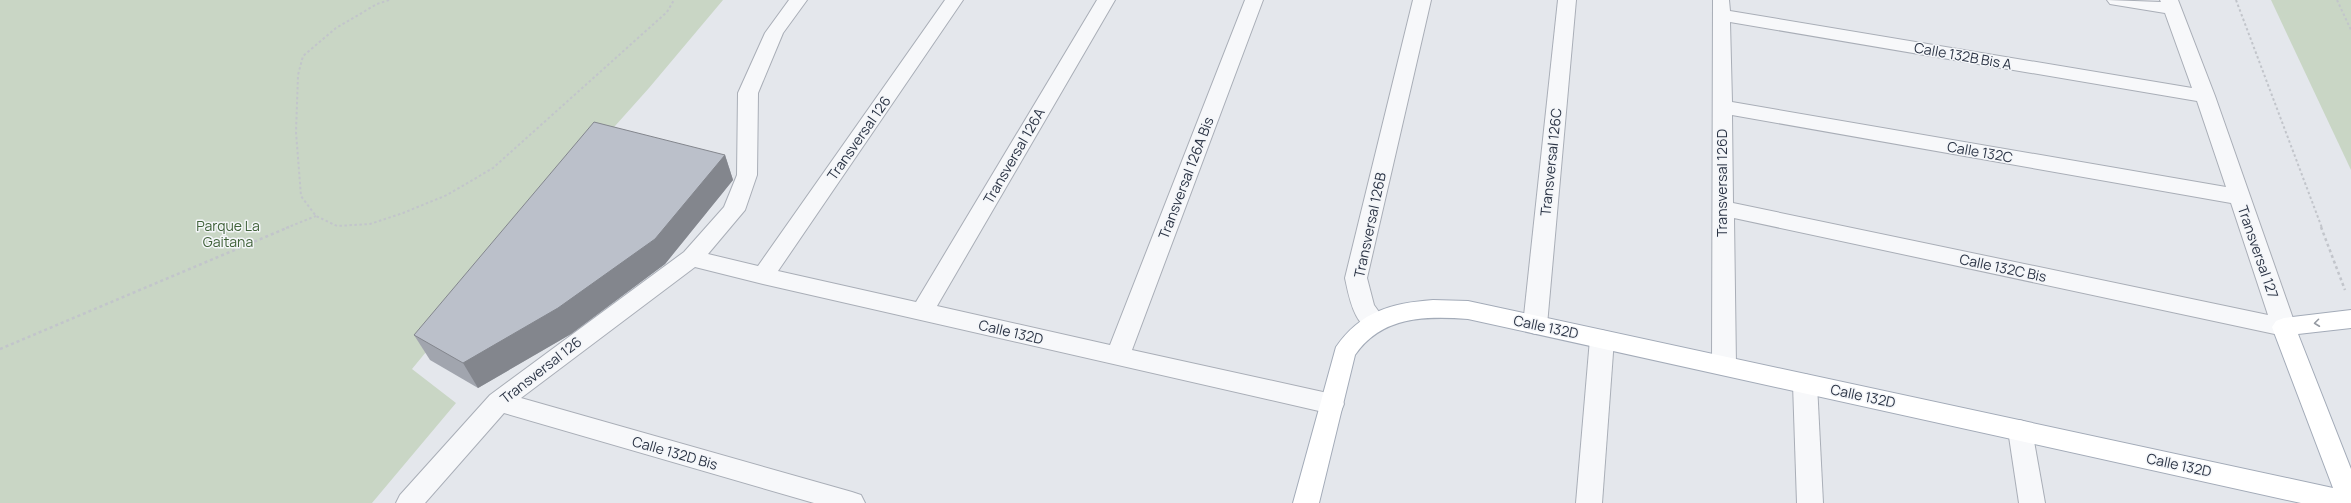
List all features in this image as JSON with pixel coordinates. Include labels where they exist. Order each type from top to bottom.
[{"type":"main road","name":"Calle 132D","points":[[1375,323],[1395,313],[1416,309],[1440,307],[1468,310],[2351,502]]},
{"type":"main road","points":[[2284,327],[2351,319]]},
{"type":"main road","points":[[1306,503],[1344,353],[1351,340],[1375,323]]},
{"type":"main road","name":"Transversal 127","points":[[2284,327],[2351,502]]},
{"type":"street","name":"Transversal 126","points":[[409,503],[499,402],[668,274],[692,258],[734,210],[747,175],[748,92],[774,33],[798,0]]},
{"type":"street","name":"Transversal 126","points":[[763,276],[954,0]]},
{"type":"street","name":"Transversal 126A","points":[[922,312],[1106,0]]},
{"type":"street","name":"Transversal 126A Bis","points":[[1118,356],[1254,0]]},
{"type":"street","name":"Transversal 126B","points":[[1375,323],[1363,306],[1356,278],[1422,0]]},
{"type":"street","name":"Transversal 126C","points":[[1535,324],[1567,0]]},
{"type":"street","points":[[2116,0],[2170,4]]},
{"type":"street","name":"Transversal 127","points":[[2170,4],[2205,96],[2284,327]]},
{"type":"street","name":"Calle 132B Bis A","points":[[1721,7],[2205,96]]},
{"type":"street","name":"Transversal 126D","points":[[1721,7],[1724,366]]},
{"type":"street","name":"Calle 132C","points":[[1722,107],[2239,197]]},
{"type":"street","name":"Calle 132C Bis","points":[[1722,208],[2284,327]]},
{"type":"street","name":"Calle 132D","points":[[692,258],[763,276],[1332,404]]},
{"type":"street","points":[[1589,503],[1602,339]]},
{"type":"street","points":[[1805,384],[1810,503]]},
{"type":"street","name":"Calle 132D Bis","points":[[499,402],[852,503]]},
{"type":"street","points":[[2020,430],[2032,503]]},
{"type":"path","points":[[388,0],[377,4],[336,28],[303,56],[297,82],[296,132],[301,196],[316,216],[337,226],[370,224],[403,213],[447,195],[493,168],[667,12],[674,0]]},
{"type":"path","points":[[2236,0],[2347,296]]},
{"type":"path","points":[[2337,0],[2351,30]]},
{"type":"path","points":[[0,348],[316,216]]},
{"type":"green space","name":"Parque La Gaitana","points":[[0,0],[723,0],[649,88],[573,173],[412,369],[456,403],[372,503],[0,503]]},
{"type":"green space","points":[[2271,0],[2351,0],[2351,170]]},
{"type":"building","points":[[594,122],[725,155],[655,239],[558,308],[463,363],[414,335]]}]
